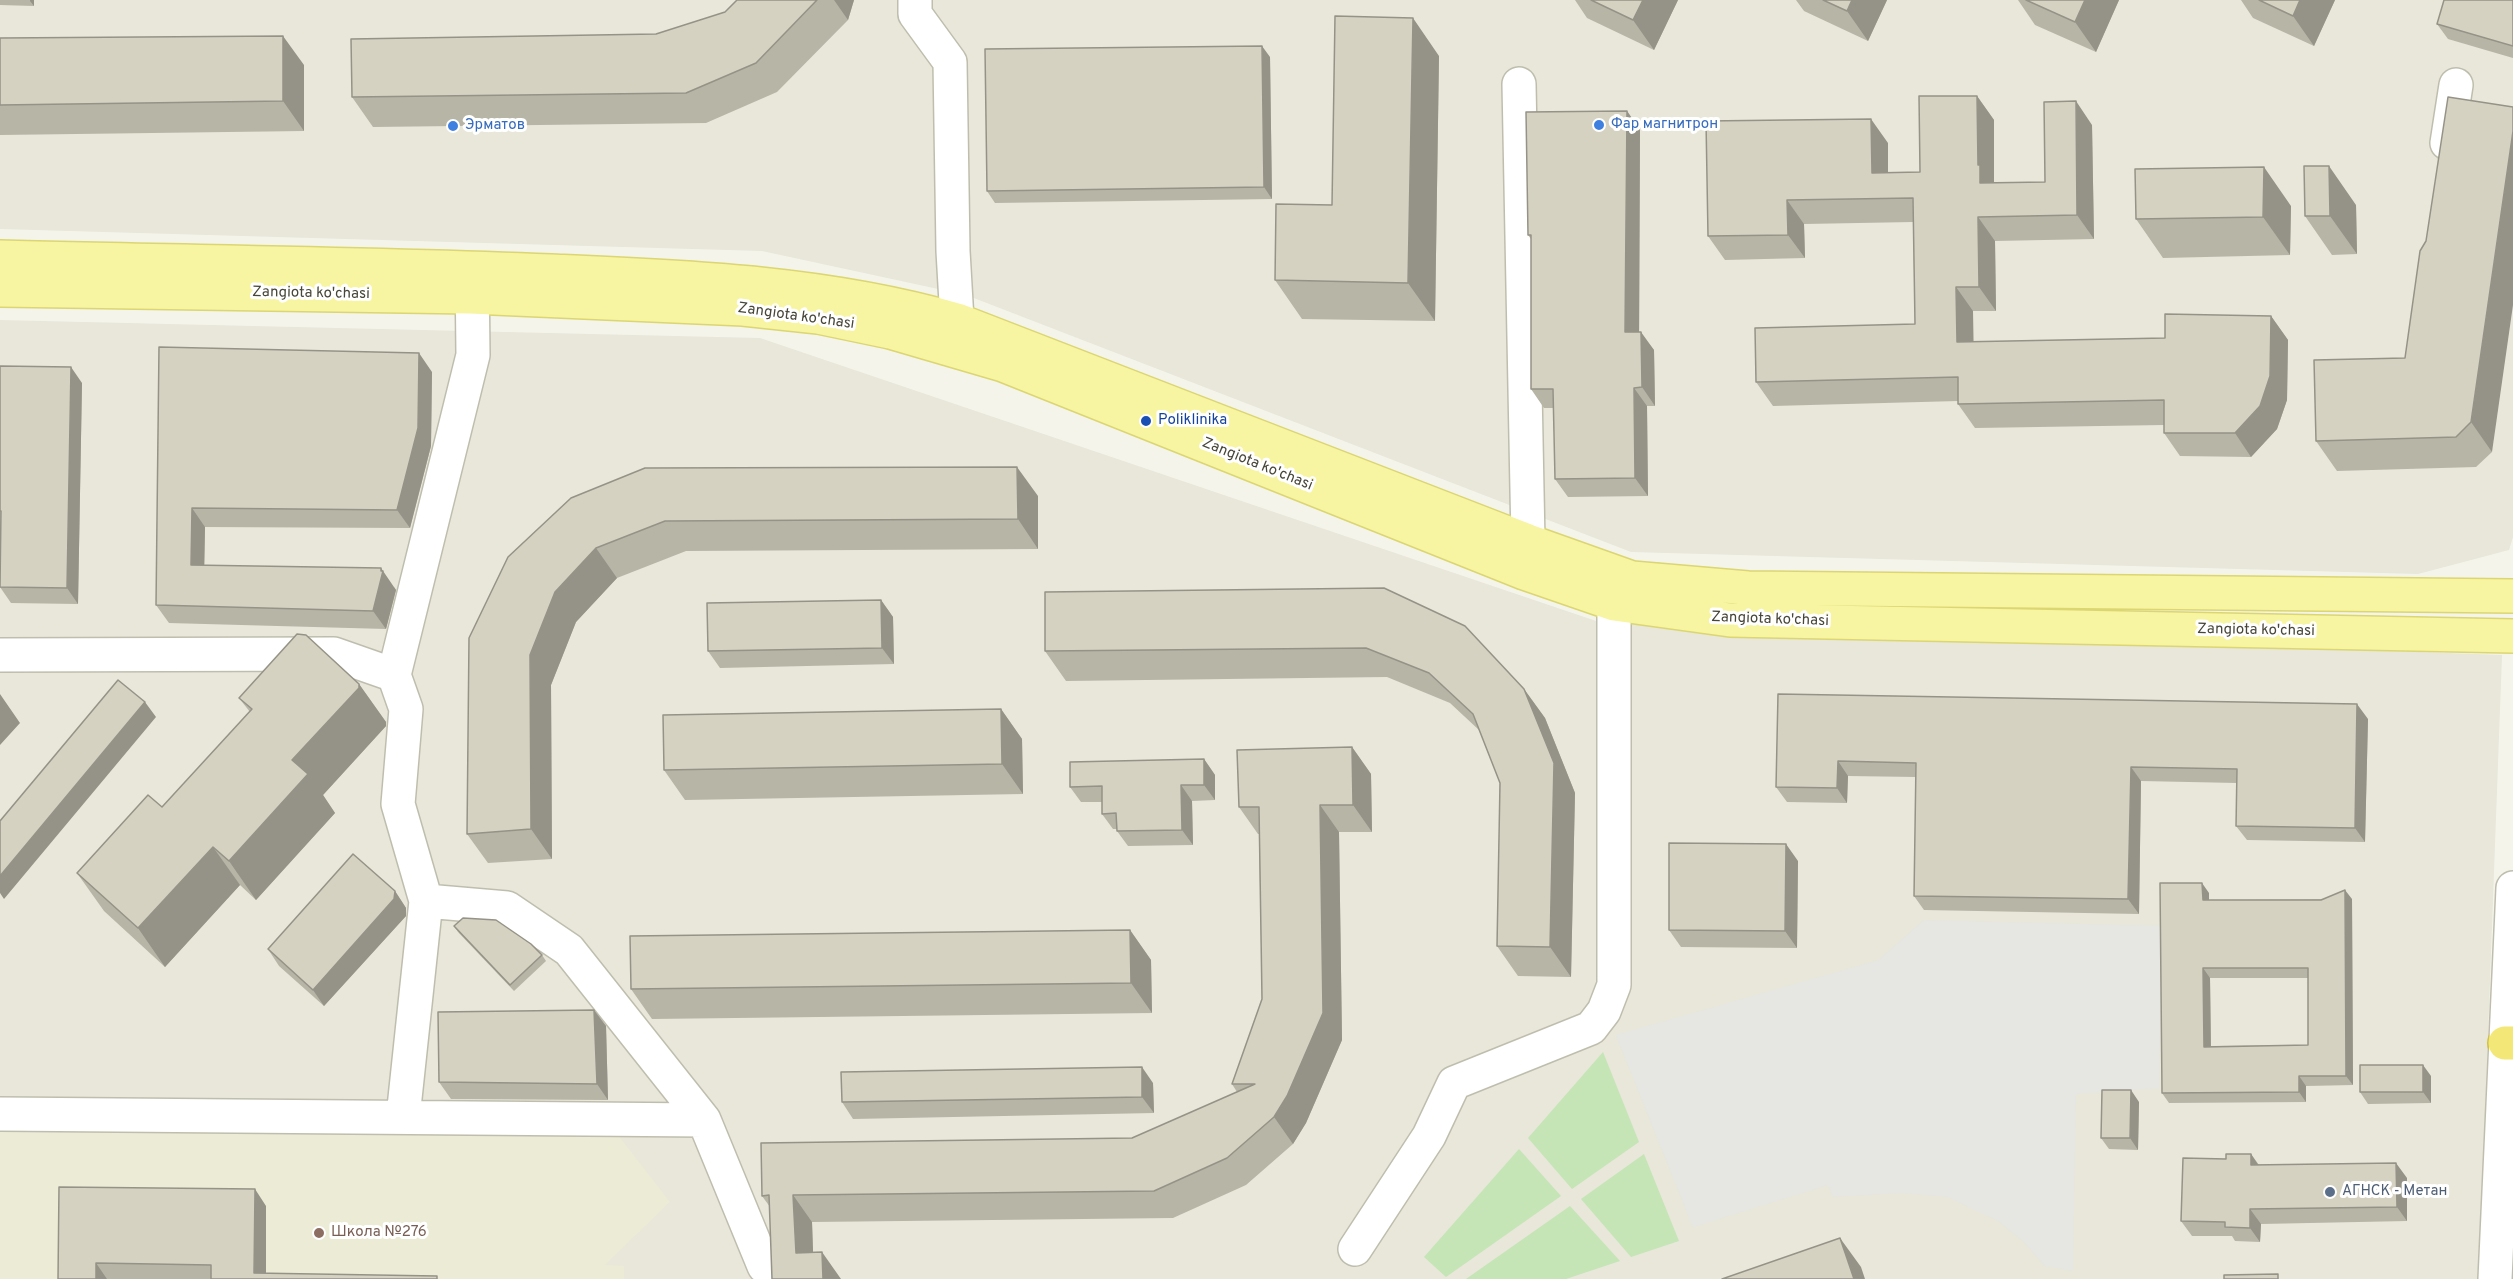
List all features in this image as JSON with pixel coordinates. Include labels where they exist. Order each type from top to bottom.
[{"type":"main road","name":"Zangiota ko'chasi","points":[[0,257],[471,282],[818,317],[962,352],[1003,365],[1524,573],[1614,604],[1730,620],[2513,636]]},
{"type":"main road","name":"Zangiota ko'chasi","points":[[0,290],[738,280],[864,298],[912,307],[957,320],[1528,541],[1632,578],[1748,588],[2513,596]]},
{"type":"street","points":[[915,0],[915,14],[950,62],[953,251],[957,320],[962,352]]},
{"type":"street","points":[[1520,84],[1528,541],[1524,573]]},
{"type":"street","points":[[2442,176],[2456,85]]},
{"type":"street","points":[[403,1117],[426,901],[398,804],[406,709],[394,675],[473,355],[471,282]]},
{"type":"street","points":[[1355,1249],[1429,1136],[1454,1083],[1591,1028],[1604,1011],[1614,985],[1614,604]]},
{"type":"street","points":[[0,655],[334,654],[394,675]]},
{"type":"street","points":[[2495,1279],[2509,1043],[2513,888]]},
{"type":"street","points":[[426,901],[507,908],[569,950],[704,1120],[764,1266]]},
{"type":"street","points":[[0,1114],[704,1120]]},
{"type":"shaded area","points":[[0,0],[2513,0],[2513,537],[2509,550],[2418,574],[1631,552],[966,295],[762,251],[0,229]]},
{"type":"shaded area","points":[[0,320],[760,338],[1599,622],[2502,655],[2479,1279],[0,1279]]},
{"type":"shaded area","points":[[1924,920],[2162,926],[2159,1088],[2076,1094],[2073,1271],[2045,1266],[2023,1241],[1998,1221],[1948,1197],[1902,1193],[1833,1197],[1828,1185],[1693,1227],[1616,1035],[1879,960]]},
{"type":"shaded area","name":"Школа №276","points":[[0,1127],[618,1135],[670,1202],[605,1265],[624,1266],[624,1279],[0,1279]]},
{"type":"green space","points":[[1603,1052],[1639,1142],[1572,1189],[1528,1138]]},
{"type":"green space","points":[[1519,1149],[1561,1196],[1446,1277],[1424,1257]]},
{"type":"green space","points":[[1644,1154],[1679,1241],[1631,1257],[1581,1199]]},
{"type":"green space","points":[[1570,1206],[1620,1261],[1566,1279],[1466,1279]]},
{"type":"building","points":[[737,0],[817,0],[756,63],[686,93],[352,97],[351,39],[656,34],[725,12]]},
{"type":"building","points":[[1591,0],[1643,0],[1633,20]]},
{"type":"building","points":[[1823,0],[1852,0],[1847,11]]},
{"type":"building","points":[[2026,0],[2085,0],[2075,22]]},
{"type":"building","points":[[2259,0],[2300,0],[2293,16]]},
{"type":"building","points":[[2444,0],[2513,0],[2513,46],[2437,24]]},
{"type":"building","points":[[1335,16],[1413,18],[1408,283],[1275,280],[1276,204],[1332,205]]},
{"type":"building","points":[[283,36],[283,101],[0,105],[0,38]]},
{"type":"building","points":[[1262,46],[1264,187],[987,191],[985,49]]},
{"type":"building","points":[[1919,96],[1977,96],[1980,183],[2045,182],[2044,102],[2076,101],[2077,215],[1978,217],[1979,287],[1956,287],[1957,342],[2165,338],[2165,314],[2271,316],[2270,376],[2260,406],[2235,433],[2164,433],[2164,400],[1958,404],[1958,377],[1756,382],[1755,328],[1915,324],[1913,198],[1787,200],[1788,235],[1708,236],[1706,121],[1871,119],[1872,173],[1920,172]]},
{"type":"building","points":[[2448,97],[2513,107],[2513,131],[2471,422],[2456,437],[2316,441],[2314,360],[2405,358],[2420,251],[2426,241]]},
{"type":"building","points":[[1627,111],[1625,332],[1641,332],[1642,387],[1634,388],[1635,478],[1555,479],[1553,389],[1531,389],[1531,235],[1528,235],[1526,112]]},
{"type":"building","points":[[2304,166],[2329,166],[2330,216],[2305,216]]},
{"type":"building","points":[[2264,167],[2263,217],[2136,219],[2135,169]]},
{"type":"building","points":[[159,347],[419,353],[418,428],[397,510],[192,508],[191,565],[381,568],[383,571],[373,611],[156,605]]},
{"type":"building","points":[[0,366],[71,367],[67,588],[0,587]]},
{"type":"building","points":[[1017,467],[1018,519],[665,521],[596,548],[555,592],[530,655],[531,829],[467,834],[469,638],[508,557],[571,498],[645,468]]},
{"type":"building","points":[[1384,588],[1465,626],[1524,689],[1554,763],[1550,947],[1497,946],[1500,783],[1473,714],[1429,673],[1366,648],[1045,651],[1045,592]]},
{"type":"building","points":[[881,600],[882,648],[708,651],[707,603]]},
{"type":"building","points":[[297,634],[306,635],[359,684],[359,688],[292,760],[308,774],[229,861],[213,847],[138,928],[77,873],[148,795],[162,807],[252,709],[239,698]]},
{"type":"building","points":[[118,680],[145,702],[0,876],[0,821]]},
{"type":"building","points":[[1778,694],[2357,704],[2355,828],[2236,826],[2237,769],[2131,767],[2128,899],[1914,896],[1916,763],[1838,761],[1837,788],[1776,787]]},
{"type":"building","points":[[1001,709],[1002,764],[664,770],[663,715]]},
{"type":"building","points":[[1352,747],[1353,805],[1320,805],[1323,1013],[1287,1096],[1274,1117],[1227,1158],[1154,1191],[793,1195],[796,1253],[822,1252],[823,1279],[772,1279],[769,1195],[762,1196],[761,1143],[1132,1138],[1255,1084],[1232,1084],[1262,999],[1259,807],[1239,807],[1237,750]]},
{"type":"building","points":[[1204,759],[1204,785],[1181,785],[1182,830],[1117,831],[1116,813],[1102,814],[1102,786],[1070,787],[1070,762]]},
{"type":"building","points":[[1669,843],[1786,844],[1785,931],[1669,930]]},
{"type":"building","points":[[353,854],[395,891],[394,899],[313,990],[268,949]]},
{"type":"building","points":[[2160,883],[2202,883],[2203,900],[2321,900],[2345,890],[2346,1076],[2299,1076],[2299,1092],[2162,1093]],"holes":[[[2203,968],[2308,968],[2308,1045],[2204,1047]]]},
{"type":"building","points":[[463,918],[496,920],[531,944],[542,955],[510,985],[454,926]]},
{"type":"building","points":[[1130,930],[1131,983],[631,989],[630,936]]},
{"type":"building","points":[[594,1010],[597,1084],[439,1082],[438,1012]]},
{"type":"building","points":[[2360,1065],[2423,1065],[2423,1092],[2360,1092]]},
{"type":"building","points":[[1142,1067],[1142,1097],[842,1102],[841,1072]]},
{"type":"building","points":[[2102,1090],[2131,1090],[2130,1138],[2101,1138]]},
{"type":"building","points":[[2226,1154],[2251,1154],[2251,1165],[2396,1163],[2397,1207],[2250,1209],[2250,1228],[2225,1227],[2225,1222],[2181,1221],[2183,1158],[2226,1159]]},
{"type":"building","points":[[59,1187],[255,1189],[254,1273],[437,1276],[437,1279],[211,1279],[211,1265],[96,1263],[96,1279],[58,1279]]},
{"type":"building","points":[[1840,1238],[1854,1279],[1722,1279]]},
{"type":"building","points":[[2278,1274],[2278,1279],[2224,1279],[2224,1275]]},
{"type":"place","name":"Фар магнитрон","points":[[1599,125]]},
{"type":"place","name":"Эрматов","points":[[453,126]]},
{"type":"place","name":"Poliklinika","points":[[1146,421]]},
{"type":"place","name":"АГНСК - Метан","points":[[2330,1192]]},
{"type":"place","name":"Школа №276","points":[[319,1233]]}]
